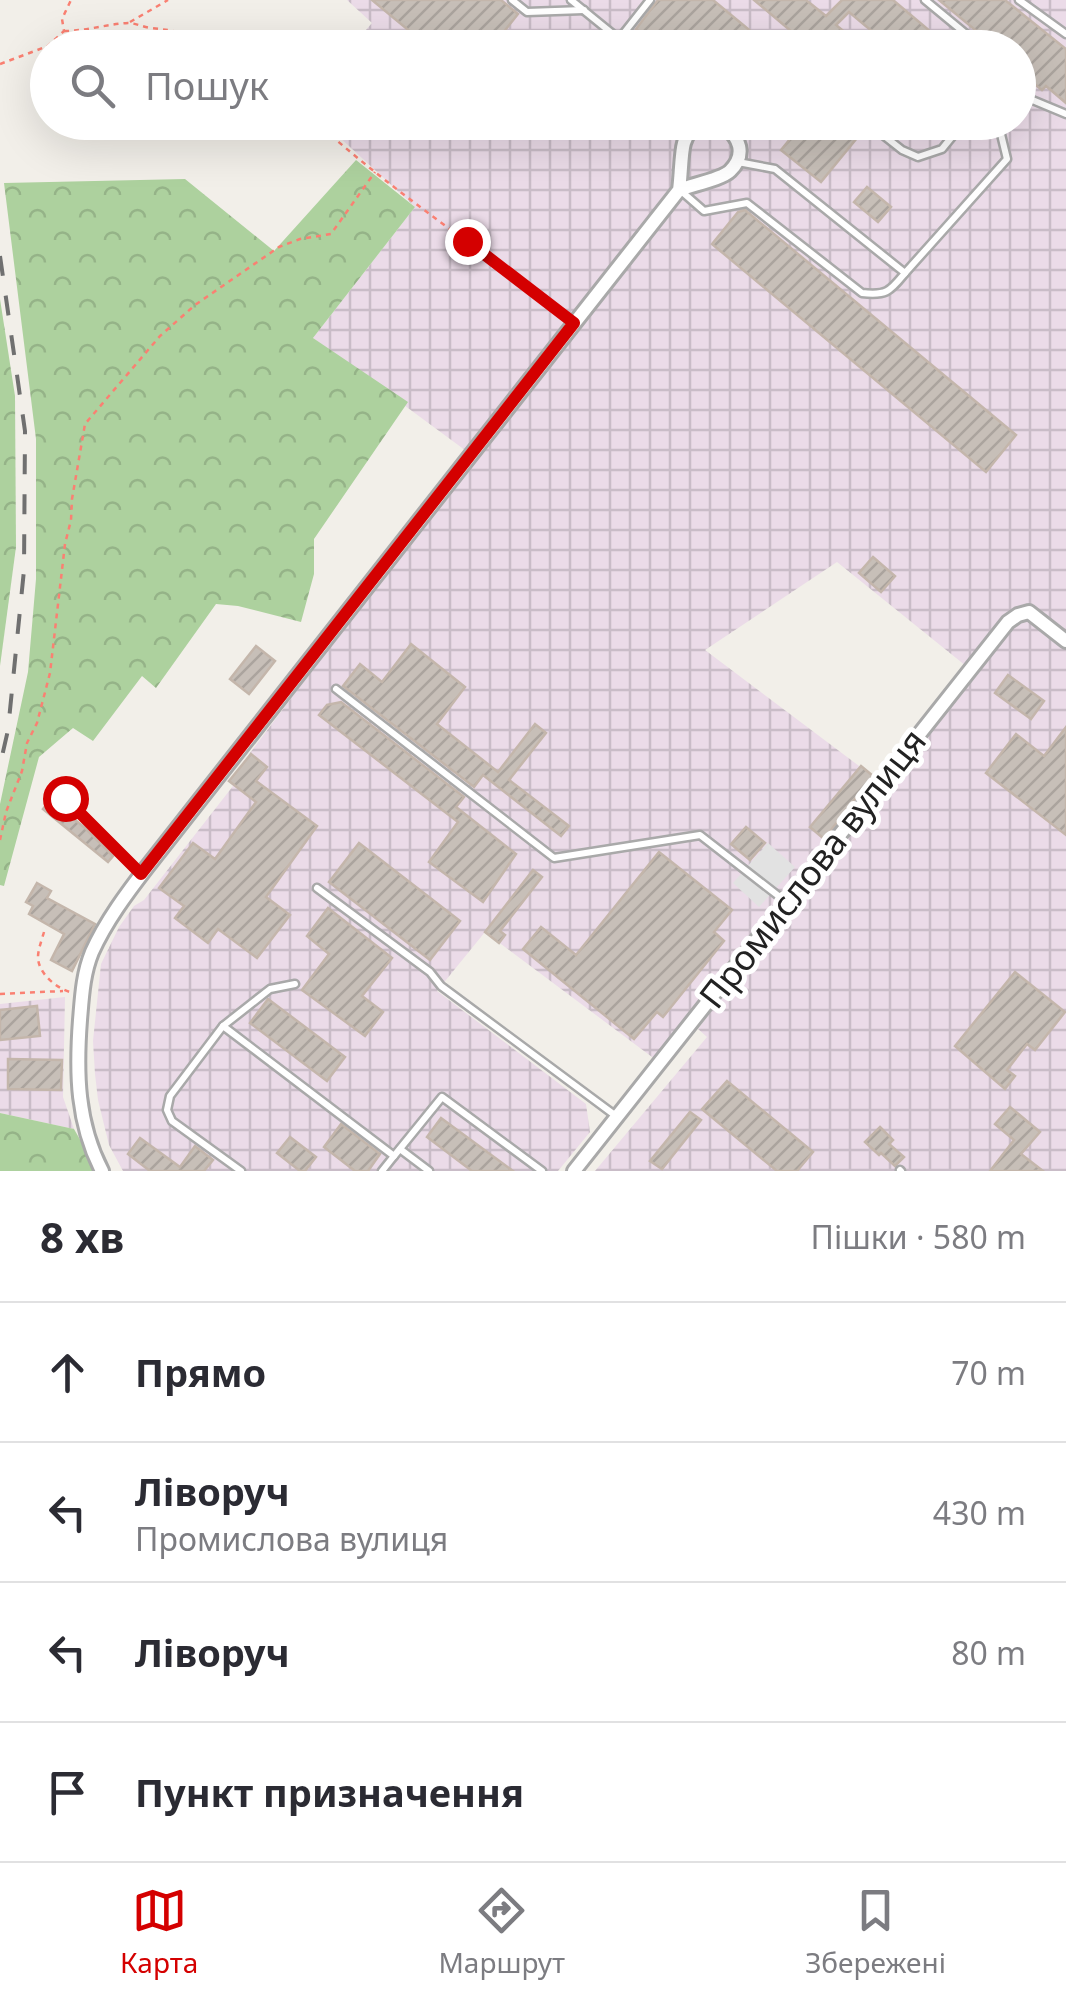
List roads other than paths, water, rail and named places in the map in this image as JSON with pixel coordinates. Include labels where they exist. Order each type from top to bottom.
[{"type":"street","points":[[102,1171],[90,1146],[78,1094],[81,993],[93,949],[141,874],[679,190],[685,140]]},
{"type":"street","points":[[679,190],[726,175],[737,162],[735,140]]},
{"type":"street","points":[[684,158],[693,172],[709,179]]},
{"type":"street","name":"Промислова вулиця","points":[[574,1171],[1008,622],[1029,612],[1066,641]]},
{"type":"lane","points":[[512,0],[526,12],[584,10]]},
{"type":"lane","points":[[571,0],[610,30]]},
{"type":"lane","points":[[626,30],[650,0]]},
{"type":"lane","points":[[925,0],[961,30]]},
{"type":"lane","points":[[1020,0],[1066,34]]},
{"type":"lane","points":[[1036,102],[1066,114]]},
{"type":"lane","points":[[889,140],[918,157],[942,149],[949,140]]},
{"type":"lane","points":[[679,190],[704,210],[747,202],[862,293],[878,295],[890,291],[1007,159],[1002,140]]},
{"type":"lane","points":[[737,162],[775,169],[905,274]]},
{"type":"lane","points":[[336,689],[554,858],[700,835],[786,902]]},
{"type":"lane","points":[[65,798],[141,874]]},
{"type":"lane","points":[[317,888],[616,1117]]},
{"type":"lane","points":[[242,1171],[172,1121],[167,1110],[170,1096],[224,1026],[270,989],[295,984]]},
{"type":"lane","points":[[224,1026],[429,1171]]},
{"type":"lane","points":[[382,1171],[442,1098],[542,1171]]},
{"type":"railway","points":[[0,256],[25,431],[24,570],[8,730],[0,765]]}]
